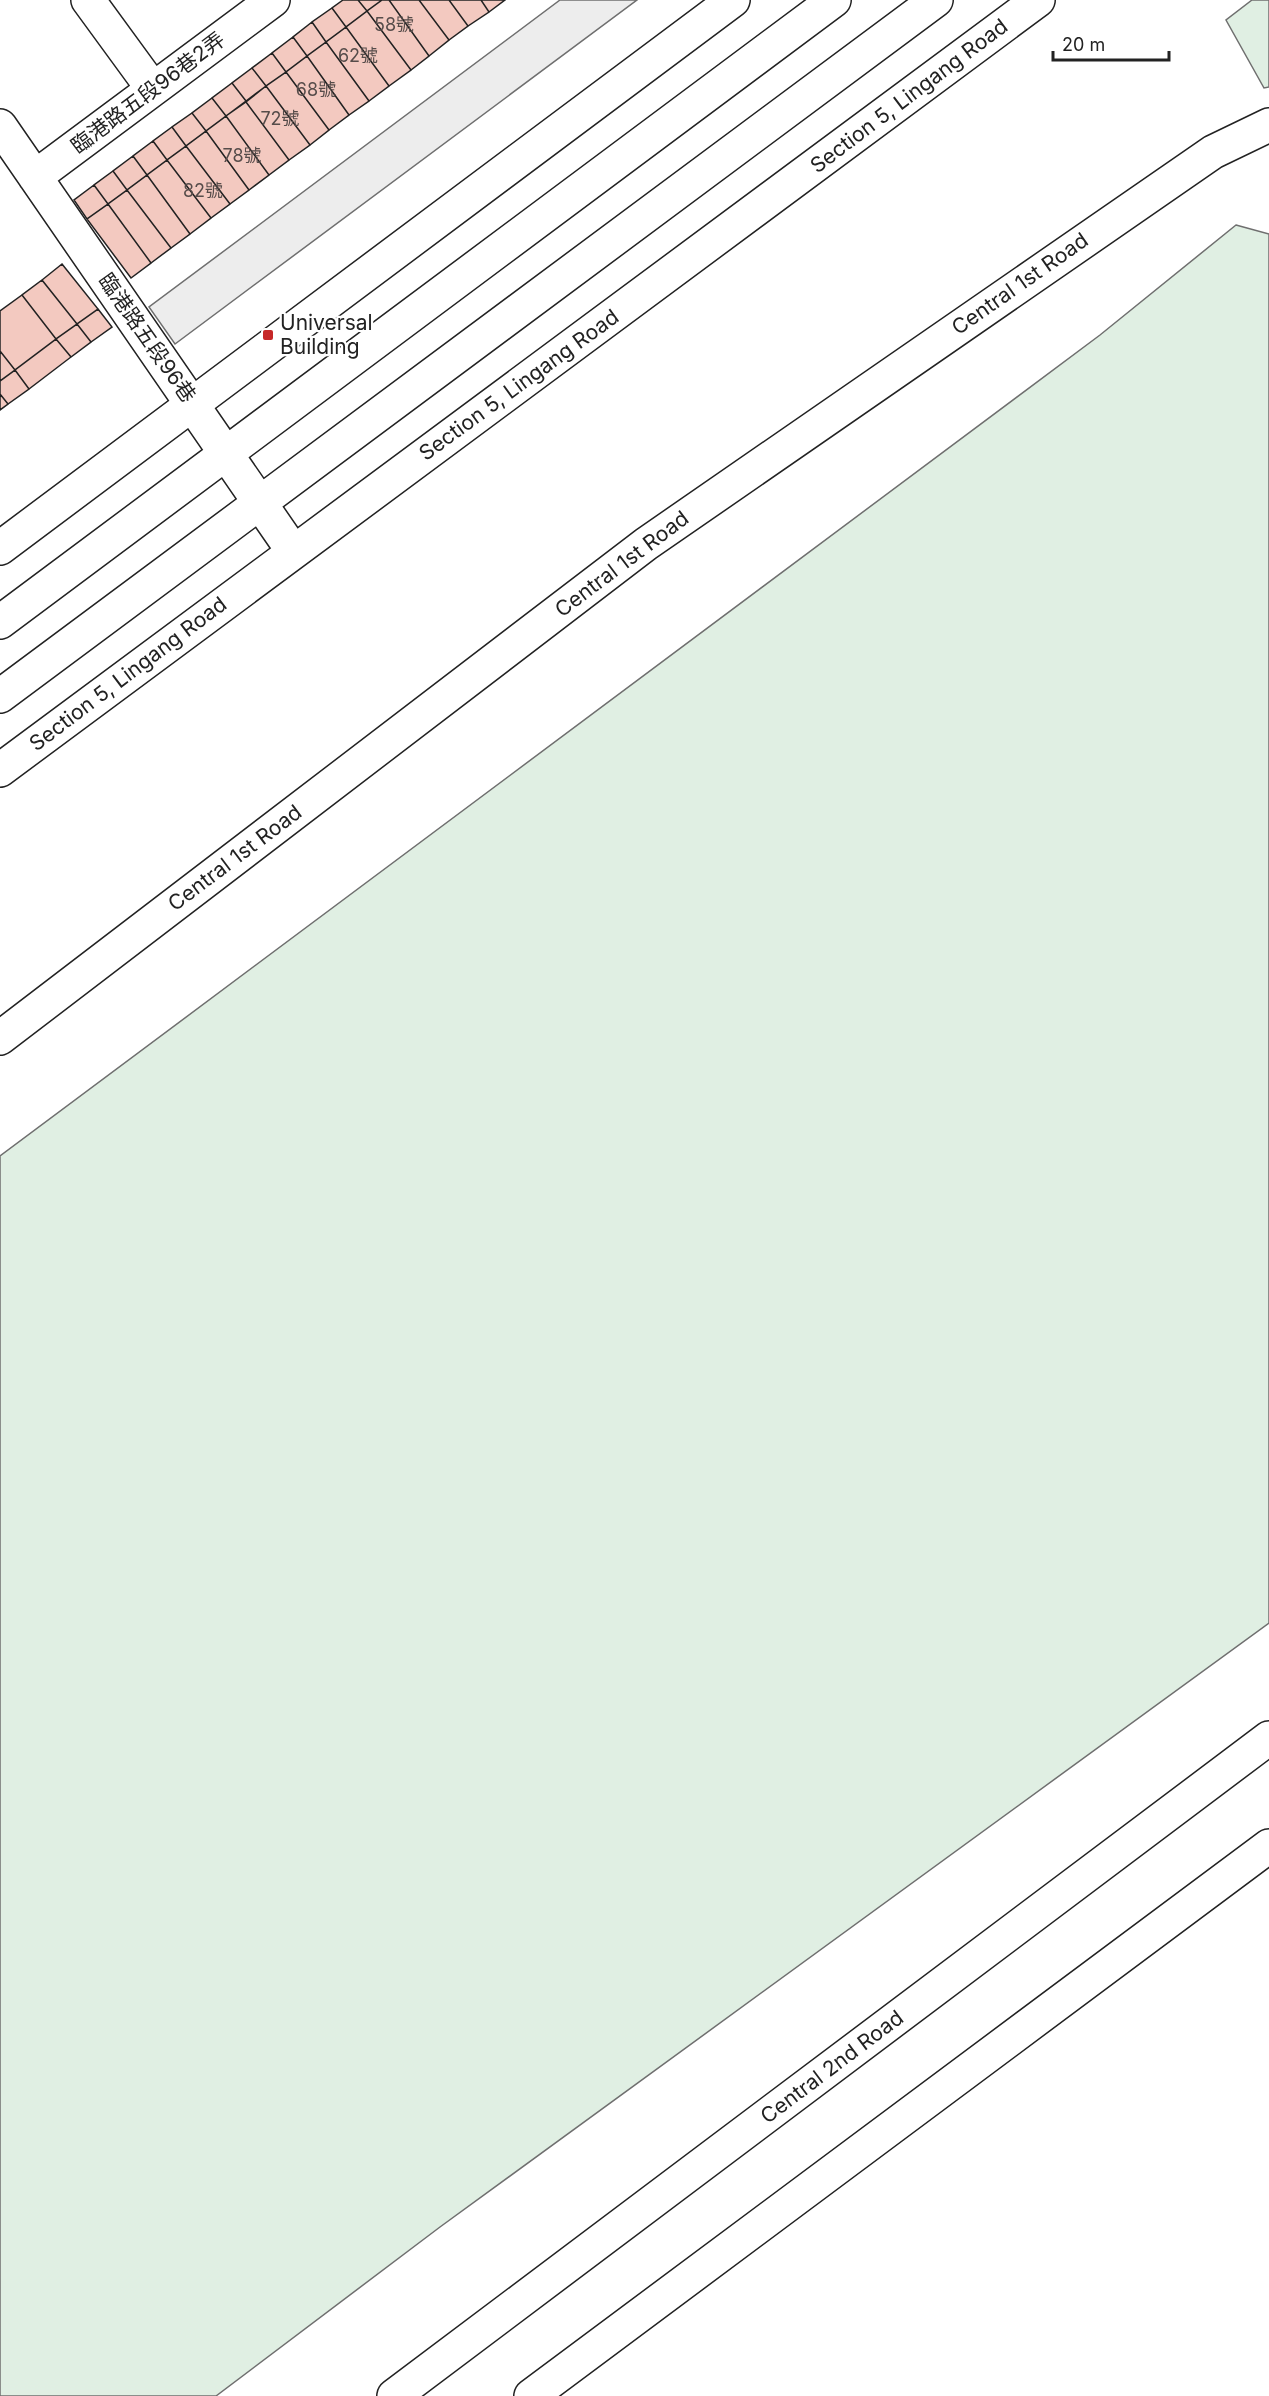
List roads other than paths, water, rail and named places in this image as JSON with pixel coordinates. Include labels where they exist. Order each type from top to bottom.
[{"type":"main road","points":[[88,0],[153,89]]},
{"type":"main road","points":[[0,548],[733,0]]},
{"type":"main road","points":[[0,622],[834,0]]},
{"type":"main road","points":[[0,696],[936,0]]},
{"type":"main road","name":"Section 5, Lingang Road","points":[[0,770],[1038,0]]},
{"type":"main road","name":"臨港路五段96巷2弄","points":[[35,177],[153,89],[262,3]]},
{"type":"main road","name":"Central 1st Road","points":[[0,1038],[646,544],[1213,152],[1269,125]]},
{"type":"main road","name":"臨港路五段96巷","points":[[0,126],[293,551]]},
{"type":"main road","name":"Central 2nd Road","points":[[394,2396],[1269,1738]]},
{"type":"main road","points":[[531,2396],[1269,1846]]},
{"type":"place","name":"Universal Building","points":[[268,335]]}]
